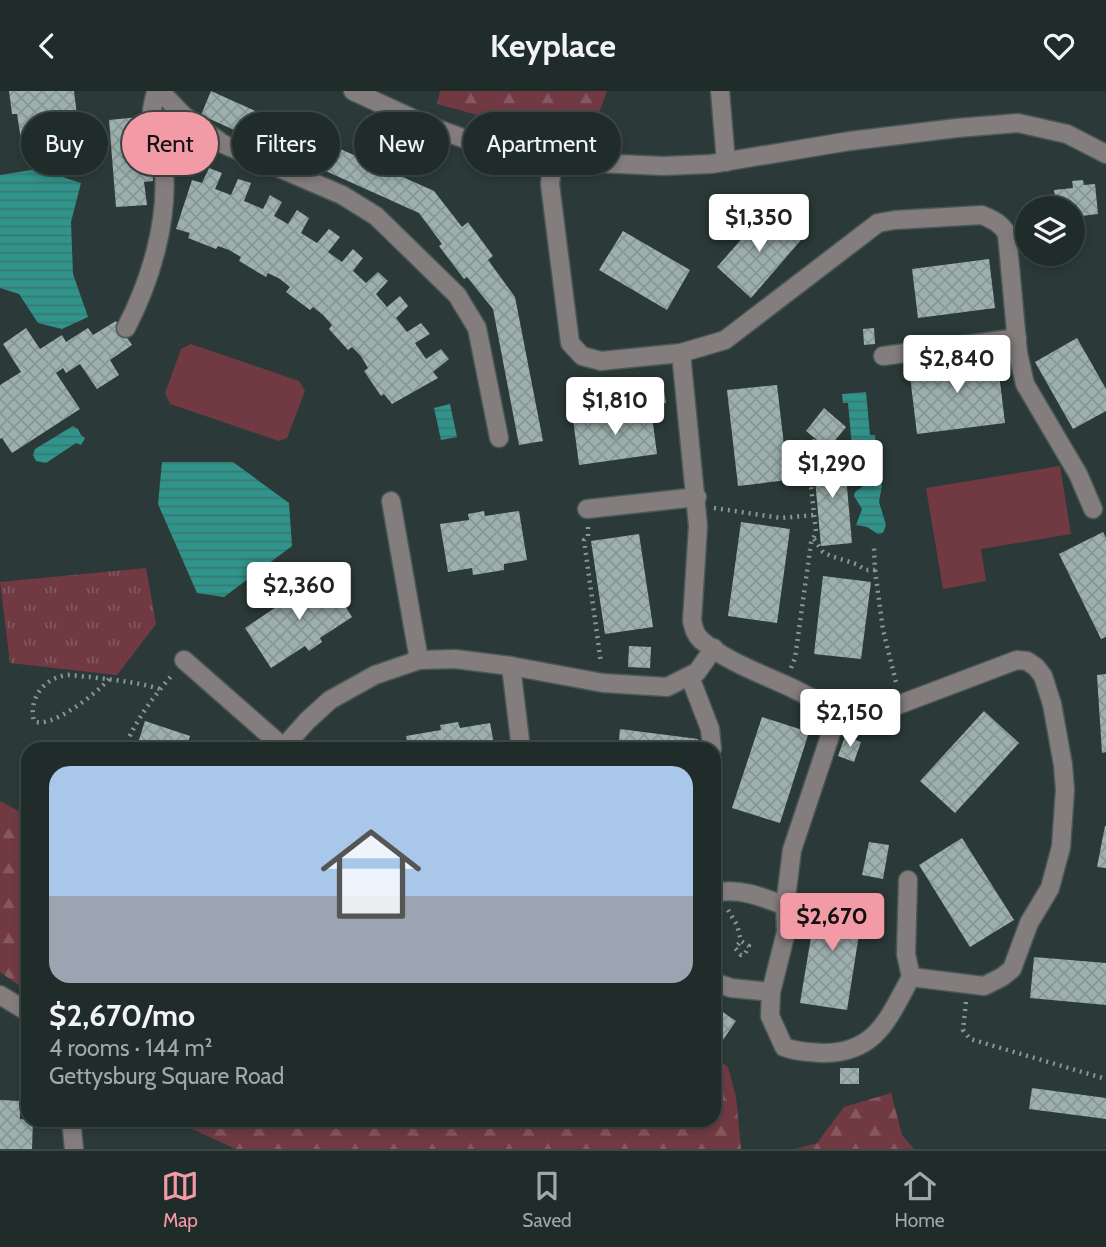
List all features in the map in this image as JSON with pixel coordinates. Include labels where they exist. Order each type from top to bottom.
[{"type":"street","points":[[126,328],[141,299],[164,206],[164,171],[160,143],[151,114],[158,91],[183,115],[223,144],[342,195],[376,216],[457,295],[477,328],[499,438]]},
{"type":"street","points":[[354,91],[429,126],[463,138]]},
{"type":"street","points":[[720,91],[726,162]]},
{"type":"street","points":[[621,164],[712,164],[850,141],[1018,123],[1067,134],[1106,154]]},
{"type":"street","points":[[551,175],[550,184],[570,343],[582,356],[601,361],[681,353],[725,340],[878,223],[982,215],[1002,226],[1007,234],[1020,368],[1025,384],[1078,474],[1093,509]]},
{"type":"street","points":[[883,356],[1017,338]]},
{"type":"street","points":[[681,353],[697,503],[692,621],[695,633],[728,658],[839,709],[874,712],[1017,660],[1027,661],[1036,667],[1047,686],[1065,790],[1061,847],[1049,888],[1029,923],[1012,969],[984,986],[911,977]]},
{"type":"street","points":[[391,502],[419,660]]},
{"type":"street","points":[[587,509],[697,503]]},
{"type":"street","points":[[288,742],[307,721],[341,694],[375,675],[419,660],[455,659],[616,683],[667,687],[697,672],[714,648]]},
{"type":"street","points":[[184,660],[275,742]]},
{"type":"street","points":[[511,666],[520,742]]},
{"type":"street","points":[[690,677],[710,729],[711,742]]},
{"type":"street","points":[[839,709],[792,850],[785,906],[786,932],[771,992],[770,1016],[784,1047],[796,1052],[848,1051],[864,1044],[879,1031],[911,977],[906,954],[908,880]]},
{"type":"street","points":[[721,892],[755,895],[785,906]]},
{"type":"street","points":[[721,984],[771,992]]},
{"type":"street","points":[[0,995],[21,1008]]},
{"type":"street","points":[[72,1127],[74,1149]]},
{"type":"path","points":[[784,684],[795,657],[816,531],[808,459],[815,439]]},
{"type":"path","points":[[697,503],[781,518],[814,516]]},
{"type":"path","points":[[587,509],[588,537],[584,540],[600,656]]},
{"type":"path","points":[[814,538],[823,552],[866,570],[875,570]]},
{"type":"path","points":[[874,548],[883,630],[902,703]]},
{"type":"path","points":[[127,742],[160,689],[184,660]]},
{"type":"path","points":[[108,679],[99,690],[50,722],[39,724],[34,721],[32,712],[35,698],[44,684],[67,675],[108,679],[137,682],[160,689]]},
{"type":"path","points":[[721,901],[734,918],[741,941]]},
{"type":"path","points":[[968,985],[963,1030],[970,1039],[1106,1079]]},
{"type":"green space","points":[[440,91],[607,91],[599,112],[467,112],[437,104]]},
{"type":"green space","points":[[191,344],[299,381],[305,391],[287,438],[279,441],[170,404],[165,393],[181,349]]},
{"type":"green space","points":[[1060,466],[1071,534],[981,549],[986,581],[943,589],[926,488]]},
{"type":"green space","points":[[146,568],[156,624],[117,675],[10,663],[0,582]]},
{"type":"green space","points":[[0,801],[21,812],[21,987],[0,972]]},
{"type":"green space","points":[[721,1063],[728,1067],[736,1097],[741,1149],[236,1149],[187,1127],[721,1127]]},
{"type":"green space","points":[[891,1093],[902,1135],[914,1149],[795,1149],[817,1143],[844,1107]]},
{"type":"water","points":[[21,172],[21,175],[56,175],[81,183],[71,222],[73,274],[88,317],[62,329],[38,323],[19,294],[0,288],[0,175]]},
{"type":"water","points":[[866,392],[870,435],[875,435],[876,445],[852,447],[848,403],[843,403],[842,394]]},
{"type":"water","points":[[450,404],[457,437],[441,440],[434,408]]},
{"type":"water","points":[[73,426],[85,438],[81,445],[76,443],[46,463],[36,461],[33,455],[35,449]]},
{"type":"water","points":[[162,462],[233,462],[289,503],[292,546],[224,597],[197,593],[158,504]]},
{"type":"water","points":[[873,479],[882,485],[879,502],[886,525],[883,533],[878,534],[867,527],[856,525],[862,509],[854,496],[855,492]]},
{"type":"building","points":[[9,91],[74,91],[77,112],[21,112],[21,140],[17,114],[12,114]]},
{"type":"building","points":[[211,91],[258,112],[232,112],[232,129],[218,123],[218,112],[202,112]]},
{"type":"building","points":[[122,119],[122,175],[153,175],[153,181],[144,182],[147,205],[116,207],[109,120]]},
{"type":"building","points":[[340,149],[354,155],[354,175],[398,175],[434,191],[462,227],[468,222],[493,256],[488,260],[515,297],[543,441],[519,445],[493,309],[467,277],[464,279],[419,213],[334,175],[340,175]]},
{"type":"building","points":[[222,173],[215,189],[231,195],[238,179],[251,183],[244,201],[263,209],[270,195],[282,202],[274,216],[288,224],[297,210],[309,218],[301,233],[317,243],[329,229],[340,237],[328,252],[342,262],[353,249],[363,258],[353,271],[366,283],[378,272],[388,281],[376,294],[387,307],[400,296],[408,306],[396,318],[407,332],[421,323],[430,334],[415,343],[426,359],[441,349],[449,359],[433,372],[438,378],[392,404],[384,394],[381,396],[364,371],[368,368],[361,356],[352,347],[348,350],[329,329],[332,325],[323,315],[313,307],[310,310],[286,292],[290,287],[280,279],[268,273],[266,277],[239,261],[241,257],[229,250],[218,246],[216,249],[188,238],[190,233],[176,229],[192,180],[202,183],[206,175]]},
{"type":"building","points":[[1083,180],[1084,185],[1095,184],[1098,214],[1085,216],[1085,196],[1055,196],[1054,190],[1073,188],[1072,181]]},
{"type":"building","points":[[767,210],[801,240],[751,298],[717,267]]},
{"type":"building","points":[[623,231],[690,270],[667,310],[599,270]]},
{"type":"building","points":[[989,259],[995,308],[918,318],[912,269]]},
{"type":"building","points":[[116,321],[132,345],[110,360],[119,375],[97,389],[80,364],[66,373],[63,368],[56,373],[80,409],[12,453],[2,438],[0,439],[0,385],[21,372],[3,344],[26,328],[40,349],[62,335],[66,342],[88,328],[93,335]]},
{"type":"building","points":[[874,328],[875,344],[864,345],[863,329]]},
{"type":"building","points":[[1077,338],[1106,389],[1106,411],[1073,429],[1035,362]]},
{"type":"building","points":[[997,357],[1005,423],[917,434],[909,368]]},
{"type":"building","points":[[663,384],[666,403],[649,405],[646,387]]},
{"type":"building","points":[[777,385],[788,480],[738,486],[727,390]]},
{"type":"building","points":[[651,408],[657,454],[579,465],[573,419]]},
{"type":"building","points":[[824,408],[846,427],[828,449],[806,431]]},
{"type":"building","points":[[844,454],[852,543],[821,546],[813,457]]},
{"type":"building","points":[[484,511],[485,516],[519,511],[527,560],[504,564],[504,570],[473,575],[472,568],[448,572],[440,524],[469,520],[468,514]]},
{"type":"building","points":[[741,522],[790,529],[777,623],[728,616]]},
{"type":"building","points":[[1103,532],[1106,538],[1106,637],[1101,639],[1059,554]]},
{"type":"building","points":[[639,534],[653,627],[605,634],[591,541]]},
{"type":"building","points":[[326,576],[352,617],[320,638],[322,642],[309,651],[305,646],[271,668],[245,628],[279,605],[275,600],[286,593],[290,599]]},
{"type":"building","points":[[823,576],[871,582],[861,659],[814,654]]},
{"type":"building","points":[[629,646],[651,647],[650,668],[628,667]]},
{"type":"building","points":[[1106,674],[1106,752],[1102,753],[1097,675]]},
{"type":"building","points":[[984,711],[1019,743],[955,813],[920,781]]},
{"type":"building","points":[[762,717],[809,732],[780,823],[732,808]]},
{"type":"building","points":[[145,721],[190,736],[188,742],[138,742]]},
{"type":"building","points":[[458,722],[460,728],[490,723],[494,742],[407,742],[406,736],[441,730],[440,725]]},
{"type":"building","points":[[620,729],[698,739],[698,742],[619,742]]},
{"type":"building","points":[[845,736],[861,742],[854,762],[838,756]]},
{"type":"building","points":[[1106,826],[1106,868],[1097,867]]},
{"type":"building","points":[[962,838],[1014,920],[970,947],[919,865]]},
{"type":"building","points":[[869,842],[889,845],[883,879],[862,875]]},
{"type":"building","points":[[818,895],[864,903],[847,1010],[800,1003]]},
{"type":"building","points":[[1034,957],[1106,963],[1106,1005],[1030,998]]},
{"type":"building","points":[[721,1011],[736,1021],[721,1043]]},
{"type":"building","points":[[840,1068],[859,1068],[859,1084],[840,1084]]},
{"type":"building","points":[[1032,1088],[1106,1098],[1106,1119],[1029,1109]]},
{"type":"building","points":[[0,1100],[20,1101],[21,1127],[33,1127],[32,1149],[0,1149]]}]
